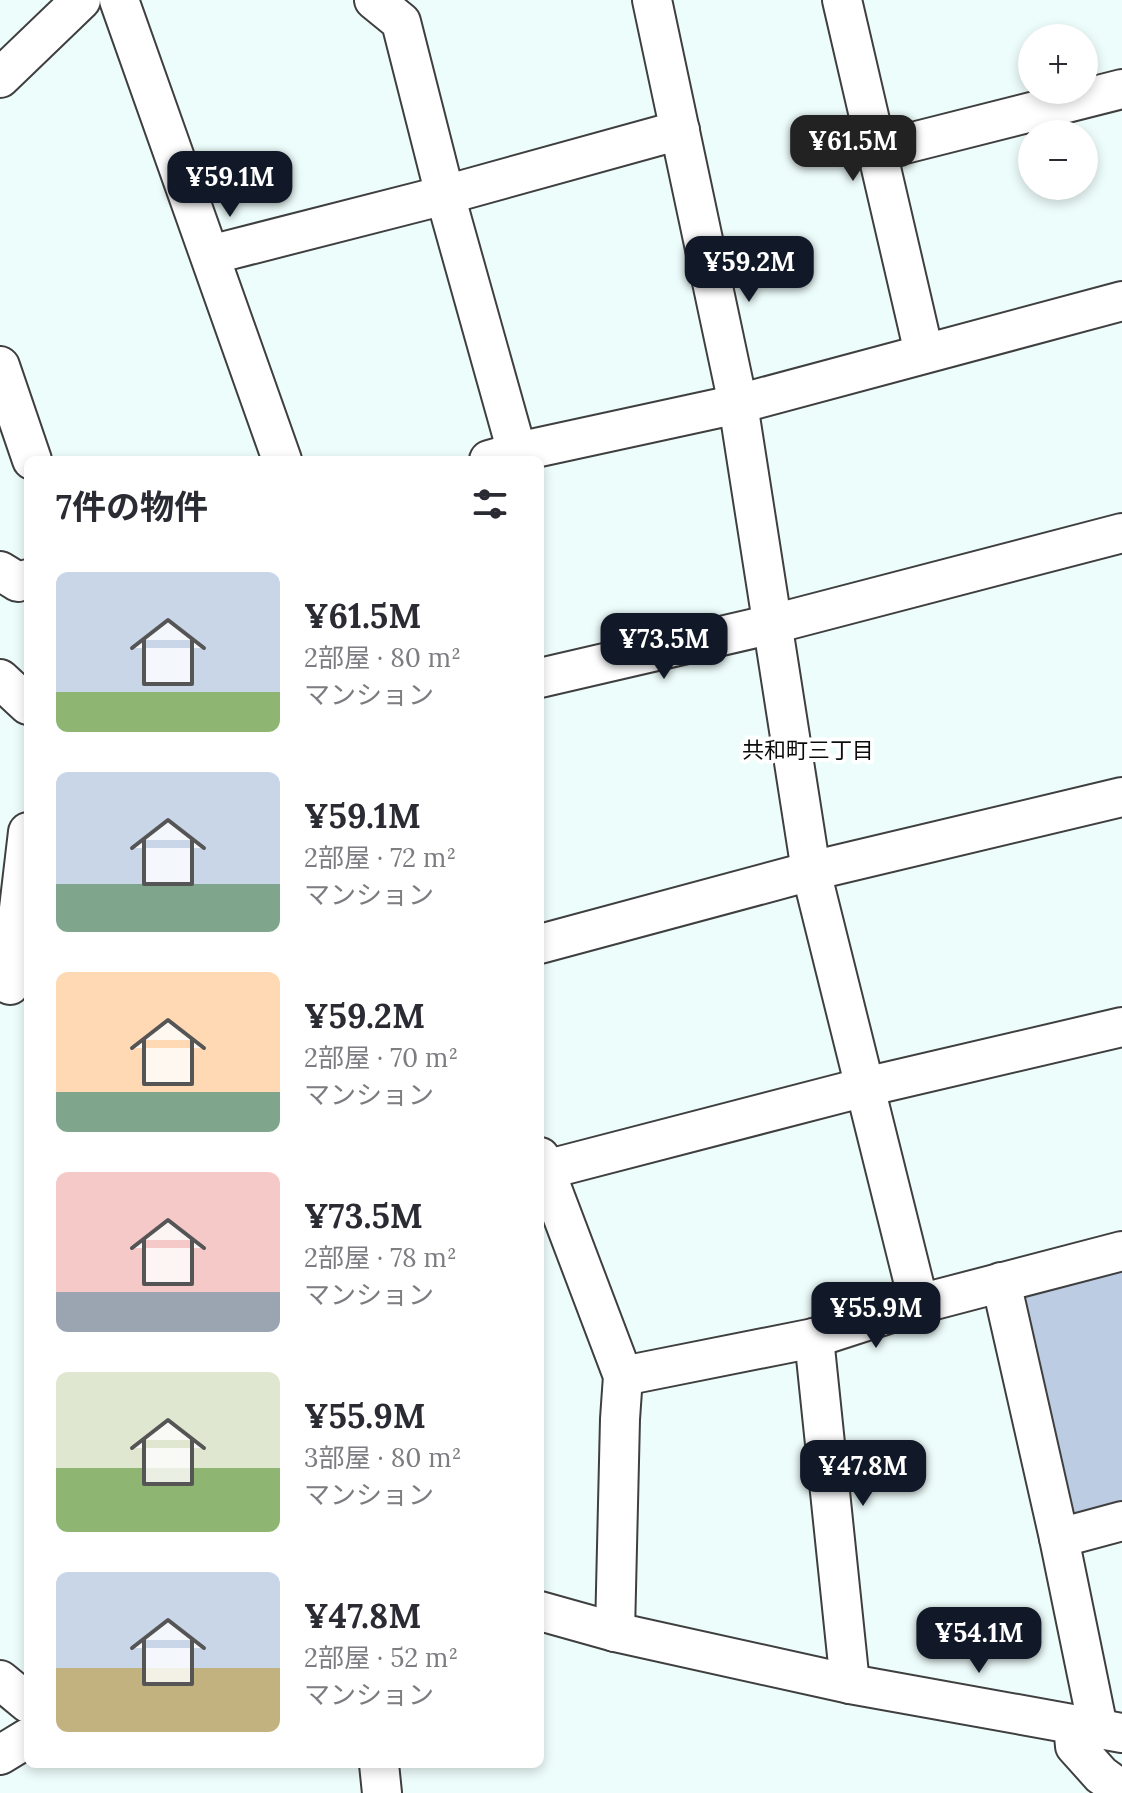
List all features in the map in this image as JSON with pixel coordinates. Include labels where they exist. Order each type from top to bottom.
[{"type":"street","points":[[0,78],[81,0]]},
{"type":"street","points":[[119,0],[281,456]]},
{"type":"street","points":[[374,0],[401,22],[445,195],[503,456],[738,404],[1122,301]]},
{"type":"street","points":[[653,0],[738,404],[811,871],[919,1304]]},
{"type":"street","points":[[842,0],[924,353]]},
{"type":"street","points":[[877,151],[1122,89]]},
{"type":"street","points":[[210,255],[445,195],[680,130]]},
{"type":"street","points":[[0,366],[31,456]]},
{"type":"street","points":[[544,677],[773,624],[1122,533]]},
{"type":"street","points":[[0,571],[18,582],[24,580]]},
{"type":"street","points":[[0,679],[24,701]]},
{"type":"street","points":[[544,943],[811,871],[1122,797]]},
{"type":"street","points":[[13,986],[24,873]]},
{"type":"street","points":[[544,1164],[1122,1027]]},
{"type":"street","points":[[544,1169],[623,1376],[615,1632]]},
{"type":"street","points":[[623,1376],[814,1338],[919,1304],[1122,1251]]},
{"type":"street","points":[[1001,1282],[1098,1728]]},
{"type":"street","points":[[814,1338],[850,1684]]},
{"type":"street","points":[[1059,1538],[1122,1521]]},
{"type":"street","points":[[544,1612],[615,1632],[850,1684],[1098,1728]]},
{"type":"street","points":[[0,1680],[24,1700]]},
{"type":"street","points":[[1098,1728],[1075,1746],[1101,1775],[1122,1790]]},
{"type":"street","points":[[0,1755],[24,1740]]},
{"type":"street","points":[[379,1768],[382,1793]]},
{"type":"shaded area","points":[[1122,1271],[1122,1508],[1075,1521],[1018,1298]]},
{"type":"district","name":"共和町三丁目","points":[[808,750]]}]
